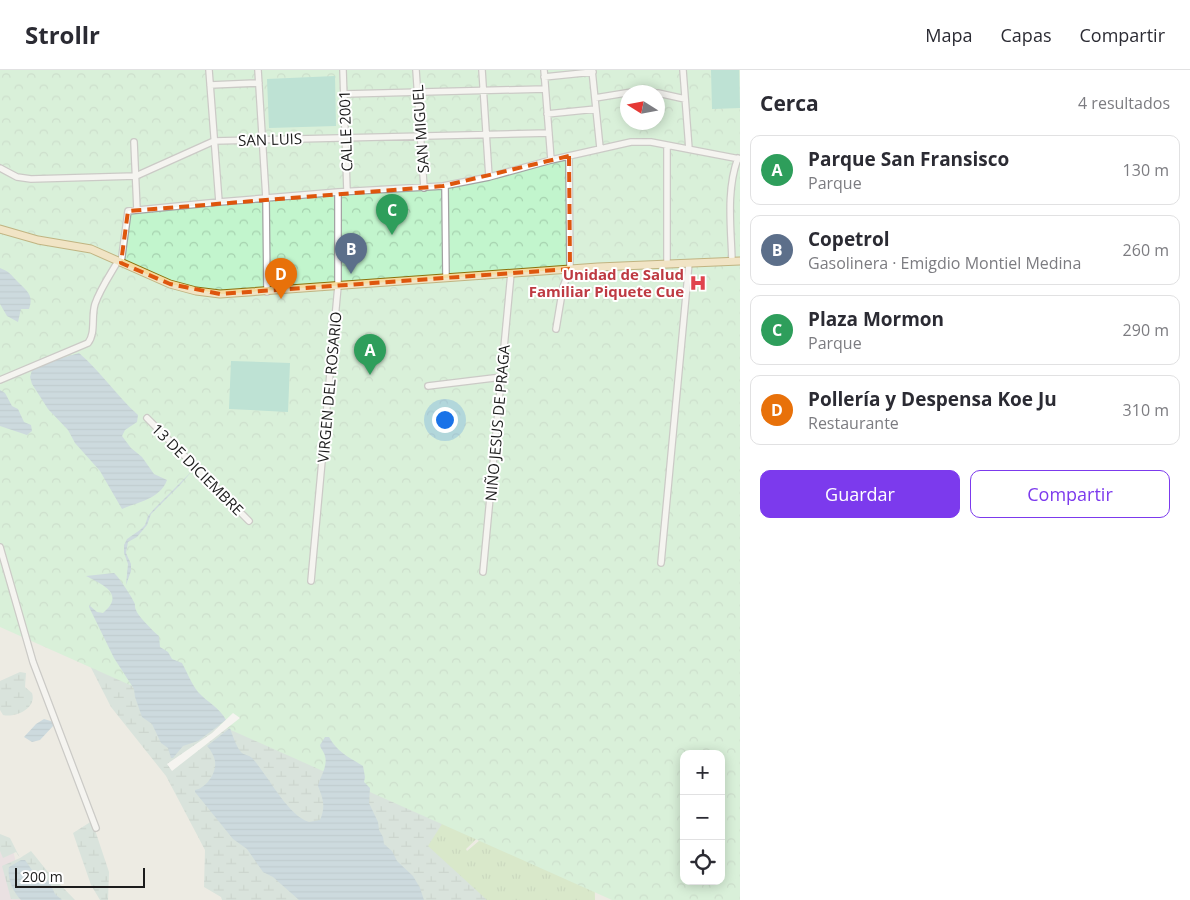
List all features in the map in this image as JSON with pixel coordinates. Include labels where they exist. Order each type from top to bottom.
[{"type":"main road","points":[[0,229],[38,240],[90,250],[170,284],[196,291],[220,294],[570,269],[740,261]]},
{"type":"street","points":[[209,70],[218,202]]},
{"type":"street","points":[[258,70],[266,198],[267,292]]},
{"type":"street","name":"CALLE 2001","points":[[343,70],[347,192]]},
{"type":"street","name":"SAN MIGUEL","points":[[416,70],[424,188]]},
{"type":"street","points":[[482,70],[489,177]]},
{"type":"street","points":[[683,70],[689,149]]},
{"type":"street","points":[[551,160],[544,73],[592,71],[600,148]]},
{"type":"street","points":[[210,85],[259,83]]},
{"type":"street","points":[[344,94],[545,89]]},
{"type":"street","points":[[595,98],[620,94]]},
{"type":"street","points":[[665,95],[685,99]]},
{"type":"street","points":[[547,114],[596,109]]},
{"type":"street","name":"SAN LUIS","points":[[0,168],[17,176],[31,179],[136,176],[214,141],[549,133]]},
{"type":"street","points":[[134,142],[137,209]]},
{"type":"street","points":[[0,380],[88,344],[97,300],[119,262],[128,211],[137,209],[338,192],[445,186],[489,177],[600,148],[631,142],[651,142],[739,158],[732,176],[730,191],[732,261]]},
{"type":"street","points":[[667,146],[667,264]]},
{"type":"street","points":[[556,329],[563,287],[570,269],[569,156]]},
{"type":"street","points":[[445,186],[446,278]]},
{"type":"street","name":"VIRGEN DEL ROSARIO","points":[[310,582],[338,286],[338,192]]},
{"type":"street","points":[[661,563],[688,263]]},
{"type":"street","name":"NIÑO JESUS DE PRAGA","points":[[483,572],[511,273]]},
{"type":"street","points":[[428,386],[502,376]]},
{"type":"street","name":"13 DE DICIEMBRE","points":[[147,418],[249,520]]},
{"type":"street","points":[[0,547],[33,662],[96,828]]},
{"type":"highlighted area","points":[[569,156],[570,269],[220,294],[170,284],[121,263],[128,211],[443,186]]},
{"type":"shaded area","points":[[0,268],[10,273],[27,291],[31,300],[29,309],[21,309],[18,322],[7,316],[0,304]]},
{"type":"shaded area","points":[[79,353],[138,415],[137,422],[125,430],[122,436],[131,448],[142,457],[154,474],[167,480],[154,496],[122,509],[100,471],[75,443],[68,430],[48,409],[32,384],[30,377],[32,370],[38,365]]},
{"type":"shaded area","points":[[0,390],[5,393],[12,406],[18,409],[24,422],[31,425],[32,431],[27,435],[0,426]]},
{"type":"shaded area","points":[[193,470],[151,514],[147,525],[137,537],[128,542],[126,553],[131,564],[131,571],[126,585],[128,564],[124,553],[124,545],[127,539],[145,525],[148,516],[154,509]]},
{"type":"shaded area","points":[[114,573],[131,596],[139,616],[159,636],[160,647],[168,652],[172,659],[182,663],[198,692],[226,720],[198,741],[183,746],[173,758],[171,758],[168,748],[161,743],[152,724],[142,717],[134,689],[114,658],[89,607],[89,605],[97,612],[103,613],[110,606],[112,595],[99,582],[86,576]]},
{"type":"shaded area","points":[[44,719],[54,722],[54,725],[40,740],[32,742],[24,737],[36,724]]},
{"type":"shaded area","points":[[230,728],[240,751],[252,758],[293,811],[309,822],[320,820],[323,811],[318,786],[326,760],[320,745],[325,737],[329,737],[340,751],[363,766],[364,782],[370,788],[369,803],[378,822],[384,844],[392,851],[397,861],[413,876],[424,900],[299,900],[273,877],[263,872],[247,849],[233,839],[195,792],[195,790],[207,783],[214,770],[215,759],[207,746]]},
{"type":"shaded area","points":[[11,842],[25,900],[0,900],[0,845]]},
{"type":"shaded area","points":[[21,860],[25,860],[32,870],[49,881],[55,894],[62,900],[21,900],[11,885],[9,867]]},
{"type":"green space","points":[[0,70],[740,70],[740,900],[612,900],[0,627]]},
{"type":"green space","points":[[711,70],[739,70],[740,108],[712,109]]},
{"type":"green space","points":[[335,76],[336,126],[269,128],[267,79]]},
{"type":"green space","points":[[231,361],[290,363],[288,412],[229,409]]},
{"type":"green space","points":[[54,595],[442,824],[428,846],[487,900],[222,900],[221,897],[204,887],[205,850],[166,776],[111,707]]},
{"type":"green space","points":[[20,672],[26,673],[25,687],[32,693],[33,698],[24,711],[14,715],[3,715],[0,710],[0,681]]},
{"type":"green space","points":[[438,798],[488,828],[466,849],[467,851],[486,835],[593,823],[595,900],[426,900],[417,881]]},
{"type":"green space","points":[[92,821],[109,872],[108,900],[100,900],[91,885],[73,833]]},
{"type":"green space","points":[[0,834],[10,838],[20,858],[16,852],[3,858],[0,851]]},
{"type":"green space","points":[[31,851],[75,900],[11,899],[2,866]]},
{"type":"pier","points":[[233,713],[240,718],[172,771],[167,764],[212,733]]},
{"type":"place","name":"Plaza Mormon","points":[[392,235]]},
{"type":"place","name":"Copetrol","points":[[351,274]]},
{"type":"place","name":"Unidad de Salud Familiar Piquete Cue","points":[[698,283]]},
{"type":"place","name":"Pollería y Despensa Koe Ju","points":[[281,299]]},
{"type":"place","name":"Parque San Fransisco","points":[[370,375]]}]
